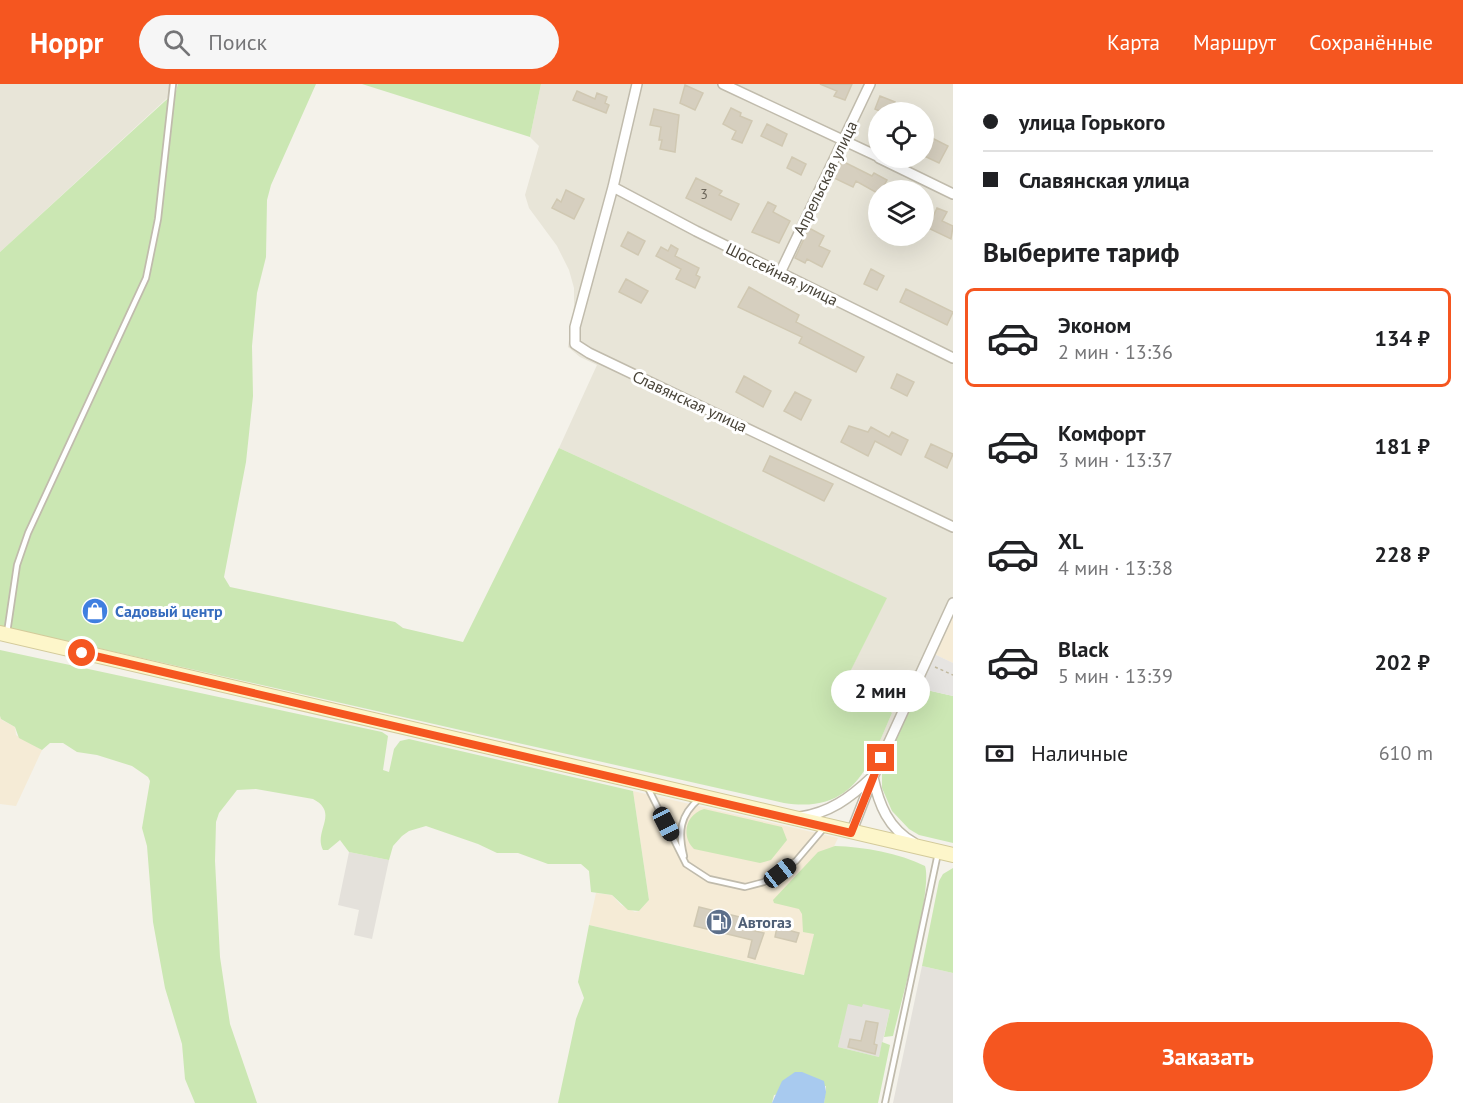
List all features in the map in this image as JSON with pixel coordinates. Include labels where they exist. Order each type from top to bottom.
[{"type":"main road","points":[[3,634],[824,827],[953,855]]},
{"type":"street","points":[[613,187],[637,84]]},
{"type":"street","points":[[723,84],[868,152]]},
{"type":"street","name":"Апрельская улица","points":[[780,273],[870,84]]},
{"type":"street","points":[[901,168],[953,194]]},
{"type":"street","name":"Шоссейная улица","points":[[613,187],[696,231],[953,358]]},
{"type":"street","name":"Славянская улица","points":[[613,187],[575,327],[574,340],[579,348],[953,527]]},
{"type":"street","points":[[851,833],[873,777],[953,603]]},
{"type":"street","points":[[787,818],[803,817],[829,809],[858,791],[873,777]]},
{"type":"street","points":[[873,777],[880,804],[891,824],[906,838],[923,848]]},
{"type":"lane","points":[[3,634],[17,565],[28,533],[146,278],[158,219],[173,84]]},
{"type":"lane","points":[[646,784],[686,864],[709,879],[745,887],[755,885],[780,873],[796,861],[824,827]]},
{"type":"lane","points":[[686,864],[681,844],[682,822],[692,805],[701,797]]},
{"type":"lane","points":[[885,1103],[938,852]]},
{"type":"path","points":[[925,662],[953,675]]},
{"type":"shaded area","points":[[0,84],[178,84],[176,90],[0,252]]},
{"type":"shaded area","points":[[541,84],[953,84],[953,615],[882,772],[868,768],[892,713],[884,704],[840,692],[886,598],[559,448],[597,365],[580,357],[568,347],[574,306],[574,288],[569,270],[557,246],[529,208],[525,195],[539,146],[530,137]]},
{"type":"shaded area","points":[[953,615],[953,663],[934,654]]},
{"type":"shaded area","points":[[934,654],[953,663],[953,696],[918,688]]},
{"type":"shaded area","points":[[0,716],[2,720],[15,727],[16,735],[42,750],[16,806],[0,804]]},
{"type":"shaded area","points":[[633,791],[838,838],[802,914],[814,934],[805,975],[589,925],[596,893],[612,895],[621,905],[635,912],[639,911],[649,900]]},
{"type":"shaded area","points":[[349,852],[389,860],[372,939],[354,935],[359,910],[338,905]]},
{"type":"shaded area","points":[[922,966],[953,973],[953,1103],[893,1103]]},
{"type":"shaded area","points":[[862,1003],[890,1010],[879,1057],[838,1047],[847,1004]]},
{"type":"green space","points":[[178,84],[316,84],[271,185],[267,200],[266,257],[257,293],[252,346],[253,396],[246,462],[224,577],[230,587],[395,622],[403,628],[463,642],[559,448],[887,598],[840,692],[884,704],[892,713],[875,751],[856,782],[843,793],[827,801],[808,804],[784,803],[0,626],[0,252],[176,91]]},
{"type":"green space","points":[[362,84],[541,84],[530,137]]},
{"type":"green space","points":[[0,650],[382,732],[388,736],[383,770],[389,772],[394,749],[400,741],[409,739],[633,791],[649,900],[639,911],[628,910],[612,895],[591,892],[589,871],[581,864],[548,864],[518,853],[497,853],[426,826],[409,831],[402,836],[393,846],[389,860],[349,852],[340,840],[328,850],[323,850],[321,836],[325,810],[321,804],[313,799],[256,789],[237,790],[219,813],[216,822],[215,861],[220,957],[230,1024],[257,1103],[195,1103],[185,1079],[182,1044],[165,988],[153,922],[147,846],[142,828],[150,781],[132,766],[97,755],[77,752],[63,743],[50,743],[42,750],[19,738],[15,727],[1,719],[0,716]]},
{"type":"green space","points":[[918,688],[953,696],[953,843],[919,835],[909,829],[892,811],[882,788],[882,772]]},
{"type":"green space","points":[[704,809],[782,827],[787,840],[771,860],[760,863],[694,849],[687,838],[687,826],[693,816]]},
{"type":"green space","points":[[835,846],[881,852],[925,866],[926,879],[920,922],[893,1036],[884,1037],[890,1010],[863,1004],[862,1007],[848,1004],[838,1047],[879,1057],[882,1042],[890,1045],[878,1103],[824,1103],[826,1086],[774,1095],[772,1103],[558,1103],[576,1019],[584,998],[578,982],[589,925],[804,975],[814,934],[803,932],[802,914],[799,909],[774,903],[773,900],[818,852]]},
{"type":"green space","points":[[953,868],[953,973],[922,966],[939,881],[943,874]]},
{"type":"water","points":[[795,1072],[802,1072],[824,1081],[826,1092],[824,1103],[772,1103],[782,1081]]},
{"type":"building","points":[[820,84],[852,84],[845,100],[834,96],[837,91]]},
{"type":"building","points":[[685,85],[703,93],[695,110],[680,103]]},
{"type":"building","points":[[577,91],[595,99],[597,93],[607,97],[605,103],[609,105],[606,113],[573,100]]},
{"type":"building","points":[[880,96],[895,102],[878,102]]},
{"type":"building","points":[[731,108],[741,113],[740,116],[752,121],[742,143],[732,139],[736,131],[723,124]]},
{"type":"building","points":[[654,109],[679,115],[675,152],[660,149],[661,127],[650,125]]},
{"type":"building","points":[[767,124],[787,134],[782,146],[761,136]]},
{"type":"building","points":[[934,139],[948,146],[939,163],[934,161]]},
{"type":"building","points":[[792,157],[806,164],[801,175],[787,168]]},
{"type":"building","points":[[842,161],[872,176],[874,173],[887,180],[868,180],[868,188],[856,181],[853,187],[834,178]]},
{"type":"building","points":[[696,178],[722,191],[719,195],[739,204],[731,220],[686,198]]},
{"type":"building","points":[[566,190],[584,199],[574,219],[552,208],[557,199],[561,202]]},
{"type":"building","points":[[768,202],[776,206],[773,212],[790,221],[779,243],[752,232]]},
{"type":"building","points":[[937,208],[947,212],[942,221],[953,226],[951,239],[934,231],[934,215]]},
{"type":"building","points":[[809,228],[824,236],[819,246],[830,251],[822,267],[807,259],[805,263],[795,258]]},
{"type":"building","points":[[628,232],[645,241],[638,255],[621,246]]},
{"type":"building","points":[[671,245],[678,249],[675,256],[699,268],[696,275],[700,277],[695,288],[676,279],[681,269],[656,256],[661,247],[668,251]]},
{"type":"building","points":[[871,269],[884,276],[877,290],[864,284]]},
{"type":"building","points":[[626,279],[648,291],[641,303],[619,292]]},
{"type":"building","points":[[749,287],[799,315],[796,322],[864,357],[856,372],[799,343],[802,337],[738,307]]},
{"type":"building","points":[[906,289],[953,312],[947,325],[900,302]]},
{"type":"building","points":[[897,374],[914,382],[907,396],[891,388]]},
{"type":"building","points":[[744,376],[771,391],[763,407],[736,392]]},
{"type":"building","points":[[795,392],[811,400],[801,420],[784,411]]},
{"type":"building","points":[[849,426],[868,432],[871,427],[889,437],[892,432],[908,440],[901,455],[875,441],[868,456],[841,442]]},
{"type":"building","points":[[931,444],[953,454],[947,468],[925,457]]},
{"type":"building","points":[[770,456],[833,484],[824,501],[763,471]]},
{"type":"building","name":"Автогаз","points":[[699,907],[744,918],[742,928],[764,933],[755,959],[748,957],[752,940],[694,926]]},
{"type":"building","points":[[777,927],[799,933],[796,942],[775,937]]},
{"type":"building","points":[[866,1021],[878,1023],[874,1044],[877,1045],[875,1054],[848,1047],[850,1039],[861,1041]]},
{"type":"place","name":"Садовый центр","points":[[95,611]]},
{"type":"place","name":"Автогаз","points":[[719,922]]},
{"type":"route","points":[[82,653],[851,833],[881,758]]}]
